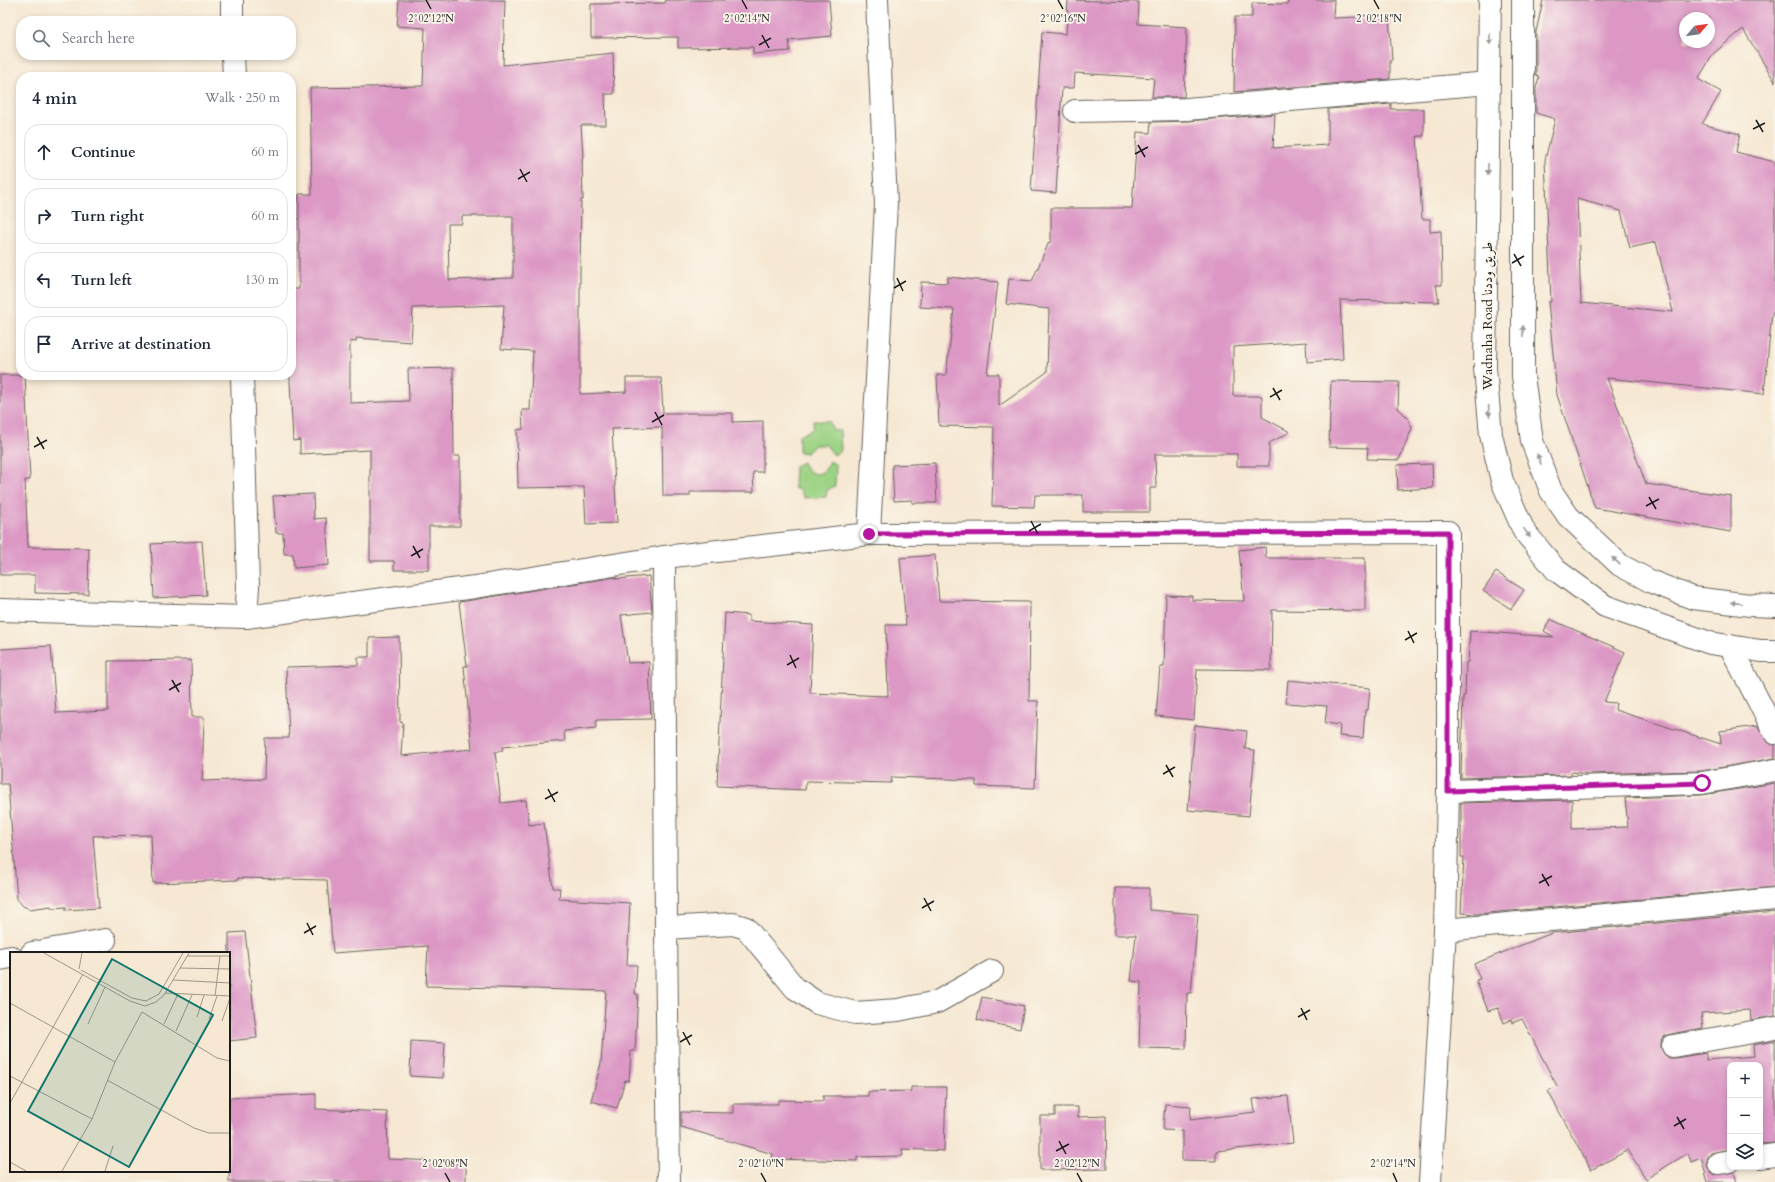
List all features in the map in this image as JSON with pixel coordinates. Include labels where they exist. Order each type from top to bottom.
[{"type":"street","points":[[232,0],[232,16]]},
{"type":"street","points":[[869,534],[886,204],[877,0]]},
{"type":"street","name":"Wadnaha Road طريق وددنا","points":[[1490,0],[1485,368],[1491,435],[1502,481],[1524,531],[1556,570],[1605,606],[1710,642],[1761,651],[1775,651]]},
{"type":"street","points":[[1523,0],[1523,376],[1532,441],[1551,491],[1568,516],[1620,565],[1652,582],[1692,598],[1750,605],[1775,606]]},
{"type":"street","points":[[233,60],[234,72]]},
{"type":"street","points":[[1075,111],[1187,109],[1489,84]]},
{"type":"street","points":[[242,380],[248,587],[246,617]]},
{"type":"street","points":[[0,610],[246,617],[475,587],[664,557],[869,534],[1448,532],[1448,791],[1445,930],[1430,1182]]},
{"type":"street","points":[[664,557],[669,1182]]},
{"type":"street","points":[[1730,646],[1775,733]]},
{"type":"street","points":[[1448,791],[1702,783],[1775,770]]},
{"type":"street","points":[[1445,930],[1775,899]]},
{"type":"street","points":[[666,928],[733,924],[746,928],[795,988],[817,1003],[855,1013],[898,1010],[937,1002],[992,971]]},
{"type":"street","points":[[38,952],[104,940]]},
{"type":"street","points":[[0,959],[10,957]]},
{"type":"street","points":[[1673,1046],[1775,1028]]},
{"type":"street","points":[[1763,1157],[1775,1155]]},
{"type":"green space","points":[[813,421],[829,421],[833,430],[840,431],[841,450],[834,455],[826,445],[815,445],[807,453],[799,452],[799,436],[813,429]]},
{"type":"green space","points":[[830,461],[836,465],[835,486],[827,490],[826,497],[804,498],[800,490],[794,488],[795,466],[803,462],[809,471],[816,474],[824,471]]},
{"type":"building","points":[[399,0],[505,0],[503,65],[613,53],[614,94],[605,94],[606,125],[581,125],[583,200],[581,200],[580,394],[626,392],[626,378],[661,378],[663,413],[733,413],[733,422],[763,421],[763,472],[753,472],[754,492],[690,492],[690,496],[663,496],[662,427],[612,429],[617,523],[586,524],[584,487],[518,488],[517,430],[523,429],[522,410],[530,410],[533,351],[501,349],[504,305],[413,308],[411,342],[356,338],[356,342],[350,341],[350,403],[409,401],[408,369],[453,368],[454,456],[460,456],[460,526],[429,526],[429,570],[394,570],[394,561],[370,561],[370,450],[300,454],[300,440],[293,441],[290,380],[296,380],[296,289],[299,289],[299,194],[312,194],[310,88],[423,86],[425,28],[397,26]],"holes":[[[462,216],[513,216],[513,278],[449,280],[448,224],[462,224]]]},
{"type":"building","points":[[666,0],[829,0],[832,36],[789,40],[790,51],[753,54],[753,47],[678,48],[678,37],[591,38],[591,4],[665,3]]},
{"type":"building","points":[[1068,0],[1139,2],[1138,24],[1187,27],[1184,97],[1152,97],[1154,78],[1075,73],[1074,88],[1062,88],[1056,193],[1031,191],[1042,32],[1066,34]]},
{"type":"building","points":[[1288,0],[1334,0],[1333,18],[1389,16],[1392,60],[1390,60],[1390,79],[1234,92],[1235,17],[1252,17],[1252,3],[1288,4]]},
{"type":"building","points":[[1543,0],[1775,0],[1775,82],[1743,29],[1714,53],[1698,79],[1721,92],[1702,124],[1740,134],[1736,152],[1775,162],[1775,314],[1772,313],[1764,394],[1607,378],[1646,484],[1731,496],[1731,532],[1595,508],[1557,395],[1548,302],[1551,302],[1545,160],[1555,119],[1536,113],[1536,88],[1539,77],[1536,76],[1536,32]],"holes":[[[1577,199],[1621,211],[1630,248],[1656,242],[1673,312],[1581,303]]]},
{"type":"building","points":[[1391,104],[1391,109],[1424,109],[1424,136],[1417,136],[1422,219],[1430,219],[1430,232],[1441,231],[1442,285],[1436,285],[1439,302],[1340,300],[1343,359],[1307,362],[1306,342],[1233,347],[1233,396],[1262,396],[1262,417],[1290,432],[1269,443],[1269,466],[1237,466],[1237,454],[1155,454],[1156,488],[1150,488],[1150,512],[1083,512],[1083,495],[1035,495],[1034,507],[992,506],[994,427],[939,426],[937,375],[946,375],[954,309],[920,307],[921,282],[947,283],[948,277],[998,282],[987,374],[999,374],[999,406],[1047,372],[1049,309],[1006,304],[1009,279],[1032,281],[1049,242],[1051,242],[1051,208],[1132,208],[1137,132],[1150,133],[1151,122],[1188,121],[1275,114],[1273,148],[1328,145],[1328,109]]},
{"type":"building","points":[[0,375],[16,375],[16,380],[25,380],[30,480],[25,480],[28,547],[89,548],[88,594],[35,593],[35,575],[0,575]]},
{"type":"building","points":[[1331,381],[1399,382],[1398,408],[1408,418],[1412,428],[1399,460],[1367,459],[1368,448],[1329,447]]},
{"type":"building","points":[[935,463],[937,503],[912,503],[912,500],[894,501],[892,465]]},
{"type":"building","points":[[1432,464],[1433,488],[1398,490],[1397,465]]},
{"type":"building","points":[[313,494],[314,519],[326,518],[329,565],[294,568],[293,554],[284,554],[283,533],[276,533],[273,496]]},
{"type":"building","points":[[202,541],[206,595],[154,598],[151,544]]},
{"type":"building","points":[[1265,547],[1266,558],[1365,558],[1365,611],[1272,610],[1271,670],[1197,669],[1194,720],[1156,716],[1160,667],[1164,667],[1166,595],[1192,596],[1192,600],[1244,601],[1239,550]]},
{"type":"building","points":[[935,555],[939,601],[1030,602],[1029,701],[1038,701],[1035,788],[976,786],[976,780],[892,777],[891,783],[806,781],[805,790],[717,786],[725,613],[749,615],[749,621],[813,625],[810,693],[888,696],[886,625],[906,625],[900,558]]},
{"type":"building","points":[[1496,572],[1524,590],[1511,609],[1483,591]]},
{"type":"building","points":[[649,576],[652,612],[621,615],[628,663],[649,662],[651,719],[596,720],[596,728],[564,731],[565,741],[502,747],[503,751],[495,752],[501,803],[526,800],[529,825],[544,823],[553,888],[560,888],[559,899],[630,903],[627,965],[637,965],[635,994],[638,994],[635,1051],[631,1051],[629,1081],[625,1080],[617,1108],[591,1101],[601,1063],[606,991],[426,986],[428,946],[333,953],[327,880],[238,878],[238,880],[153,883],[151,835],[93,836],[99,908],[66,910],[66,907],[52,908],[51,906],[30,909],[23,906],[17,899],[8,784],[0,784],[0,649],[51,646],[56,713],[108,711],[108,661],[191,660],[192,717],[204,717],[202,781],[264,779],[265,738],[289,738],[286,667],[358,665],[358,657],[369,657],[369,638],[399,637],[400,722],[403,723],[401,756],[472,749],[464,666],[467,666],[459,602],[616,577],[616,579]]},
{"type":"building","points":[[1550,619],[1625,652],[1604,702],[1616,703],[1615,710],[1721,744],[1720,731],[1757,726],[1768,743],[1775,745],[1775,758],[1701,771],[1588,774],[1571,772],[1571,775],[1461,778],[1463,696],[1465,696],[1466,662],[1468,662],[1470,631],[1554,637],[1544,631]]},
{"type":"building","points":[[1288,680],[1370,688],[1368,710],[1365,710],[1363,738],[1339,736],[1340,725],[1325,723],[1327,706],[1286,703]]},
{"type":"building","points":[[1195,725],[1247,731],[1245,749],[1255,750],[1249,816],[1188,810]]},
{"type":"building","points":[[1775,783],[1775,887],[1477,914],[1461,913],[1464,857],[1461,857],[1461,803],[1572,800],[1572,829],[1628,827],[1625,798],[1702,795]]},
{"type":"building","points":[[1115,888],[1149,888],[1149,910],[1198,914],[1191,993],[1187,993],[1186,1049],[1139,1048],[1141,982],[1131,981],[1136,935],[1115,935]]},
{"type":"building","points":[[1775,912],[1775,1016],[1751,1020],[1750,1010],[1701,1013],[1703,1028],[1671,1034],[1665,1036],[1661,1041],[1661,1048],[1664,1054],[1669,1058],[1706,1053],[1706,1060],[1754,1056],[1753,1045],[1775,1041],[1775,1143],[1763,1144],[1763,1062],[1727,1062],[1727,1150],[1711,1153],[1707,1158],[1707,1165],[1710,1171],[1715,1175],[1734,1172],[1737,1182],[1708,1182],[1701,1158],[1691,1162],[1688,1153],[1646,1179],[1628,1150],[1591,1170],[1548,1091],[1557,1086],[1522,1019],[1512,1023],[1511,1020],[1504,1023],[1498,1008],[1488,1011],[1476,980],[1480,979],[1474,964],[1552,933]]},
{"type":"building","points":[[245,932],[257,1038],[230,1041],[229,933]]},
{"type":"building","points":[[982,997],[1024,1006],[1020,1029],[977,1020]]},
{"type":"building","points":[[411,1041],[445,1043],[443,1078],[410,1076]]},
{"type":"building","points":[[911,1087],[946,1087],[944,1151],[902,1149],[903,1156],[857,1157],[857,1161],[772,1159],[773,1154],[681,1127],[681,1112],[733,1113],[733,1104],[778,1104],[778,1100],[823,1101],[823,1096],[868,1096],[868,1092],[911,1091]]},
{"type":"building","points":[[316,1094],[316,1109],[387,1112],[388,1159],[466,1162],[466,1182],[229,1182],[230,1098]]},
{"type":"building","points":[[1288,1096],[1293,1143],[1216,1151],[1216,1161],[1182,1160],[1182,1131],[1163,1130],[1165,1104],[1191,1106],[1190,1120],[1255,1112],[1253,1099]]},
{"type":"building","points":[[1055,1107],[1078,1107],[1078,1117],[1106,1116],[1107,1169],[1040,1170],[1040,1116],[1055,1116]]},
{"type":"route","points":[[869,534],[1448,532],[1448,791],[1702,783]]}]
